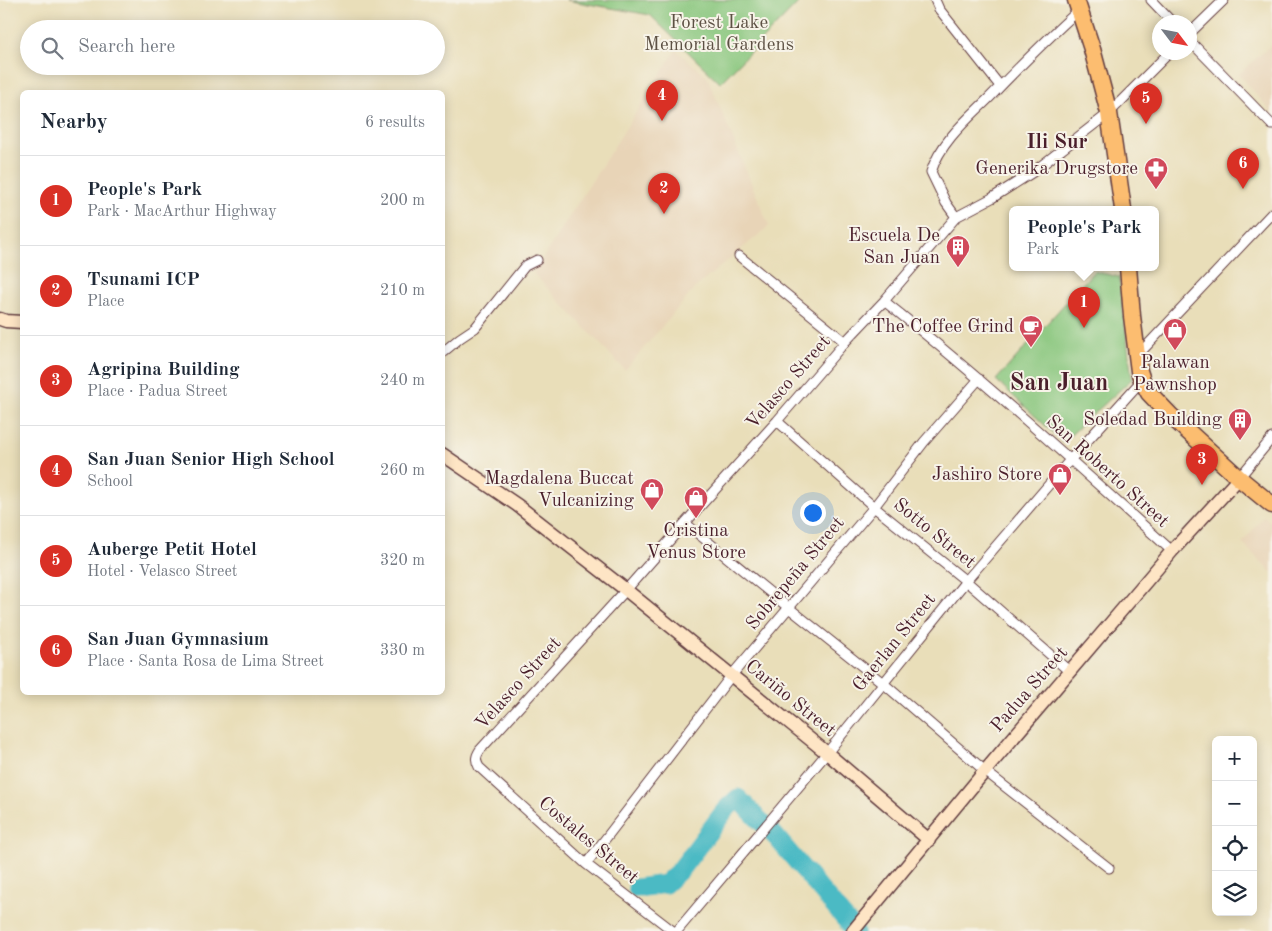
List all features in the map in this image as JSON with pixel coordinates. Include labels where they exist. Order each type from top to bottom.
[{"type":"highway","points":[[1077,5],[1092,49],[1109,114],[1123,206]]},
{"type":"highway","points":[[1128,271],[1138,370],[1149,393],[1171,416],[1239,478],[1272,505]]},
{"type":"street","points":[[935,0],[939,9],[1000,86]]},
{"type":"street","points":[[1151,0],[1165,15]]},
{"type":"street","points":[[1197,26],[1224,0]]},
{"type":"street","points":[[956,217],[931,172],[935,160],[949,139],[1077,5]]},
{"type":"street","points":[[1197,48],[1272,125]]},
{"type":"street","name":"Velasco Street","points":[[484,772],[478,767],[476,762],[476,756],[480,750],[777,421],[956,217],[1025,178],[1109,114],[1162,60]]},
{"type":"street","points":[[1137,356],[1272,213]]},
{"type":"street","points":[[740,256],[846,342]]},
{"type":"street","points":[[445,350],[475,328],[525,266],[537,260]]},
{"type":"street","name":"San Roberto Street","points":[[884,301],[928,335],[979,379],[1172,551]]},
{"type":"street","points":[[0,319],[20,322]]},
{"type":"street","name":"Sobrepeña Street","points":[[586,864],[731,676],[874,507],[924,442],[979,379]]},
{"type":"street","name":"Gaerlan Street","points":[[677,931],[827,753],[966,581],[1142,380]]},
{"type":"street","name":"Sotto Street","points":[[777,421],[874,507],[966,581],[1070,672]]},
{"type":"street","points":[[1239,478],[1272,438]]},
{"type":"street","name":"Cariño Street","points":[[445,456],[517,506],[626,590],[827,753],[929,840]]},
{"type":"street","name":"Padua Street","points":[[853,931],[985,771],[1172,551],[1239,478]]},
{"type":"street","points":[[685,523],[883,683],[985,771],[1109,868]]},
{"type":"street","name":"Costales Street","points":[[484,772],[586,864],[673,931]]},
{"type":"shaded area","points":[[1272,44],[1272,113],[1239,74]]},
{"type":"shaded area","points":[[676,50],[707,76],[769,226],[695,288],[625,370],[533,273]]},
{"type":"shaded area","points":[[1264,516],[1272,523],[1272,573],[1242,543]]},
{"type":"green space","name":"Forest Lake Memorial Gardens","points":[[566,0],[801,0],[720,83],[650,15]]},
{"type":"green space","points":[[1094,271],[1119,277],[1132,379],[1063,442],[996,380]]},
{"type":"waterway","points":[[637,888],[665,884],[680,870],[726,809],[738,798],[776,837],[855,931]]},
{"type":"place","name":"San Juan Senior High School","points":[[662,121]]},
{"type":"place","name":"Auberge Petit Hotel","points":[[1146,124]]},
{"type":"place","name":"San Juan Gymnasium","points":[[1243,189]]},
{"type":"place","name":"Generika Drugstore","points":[[1156,190]]},
{"type":"place","name":"Tsunami ICP","points":[[664,214]]},
{"type":"place","name":"Escuela De San Juan","points":[[958,268]]},
{"type":"place","name":"People's Park","points":[[1084,328]]},
{"type":"place","name":"The Coffee Grind","points":[[1031,348]]},
{"type":"place","name":"Palawan Pawnshop","points":[[1175,351]]},
{"type":"place","name":"Soledad Building","points":[[1240,441]]},
{"type":"place","name":"Agripina Building","points":[[1202,485]]},
{"type":"place","name":"Jashiro Store","points":[[1060,496]]},
{"type":"place","name":"Magdalena Buccat Vulcanizing","points":[[652,511]]},
{"type":"place","name":"Cristina Venus Store","points":[[696,519]]},
{"type":"district","name":"Ili Sur","points":[[1057,142]]},
{"type":"district","name":"San Juan","points":[[1059,384]]}]
